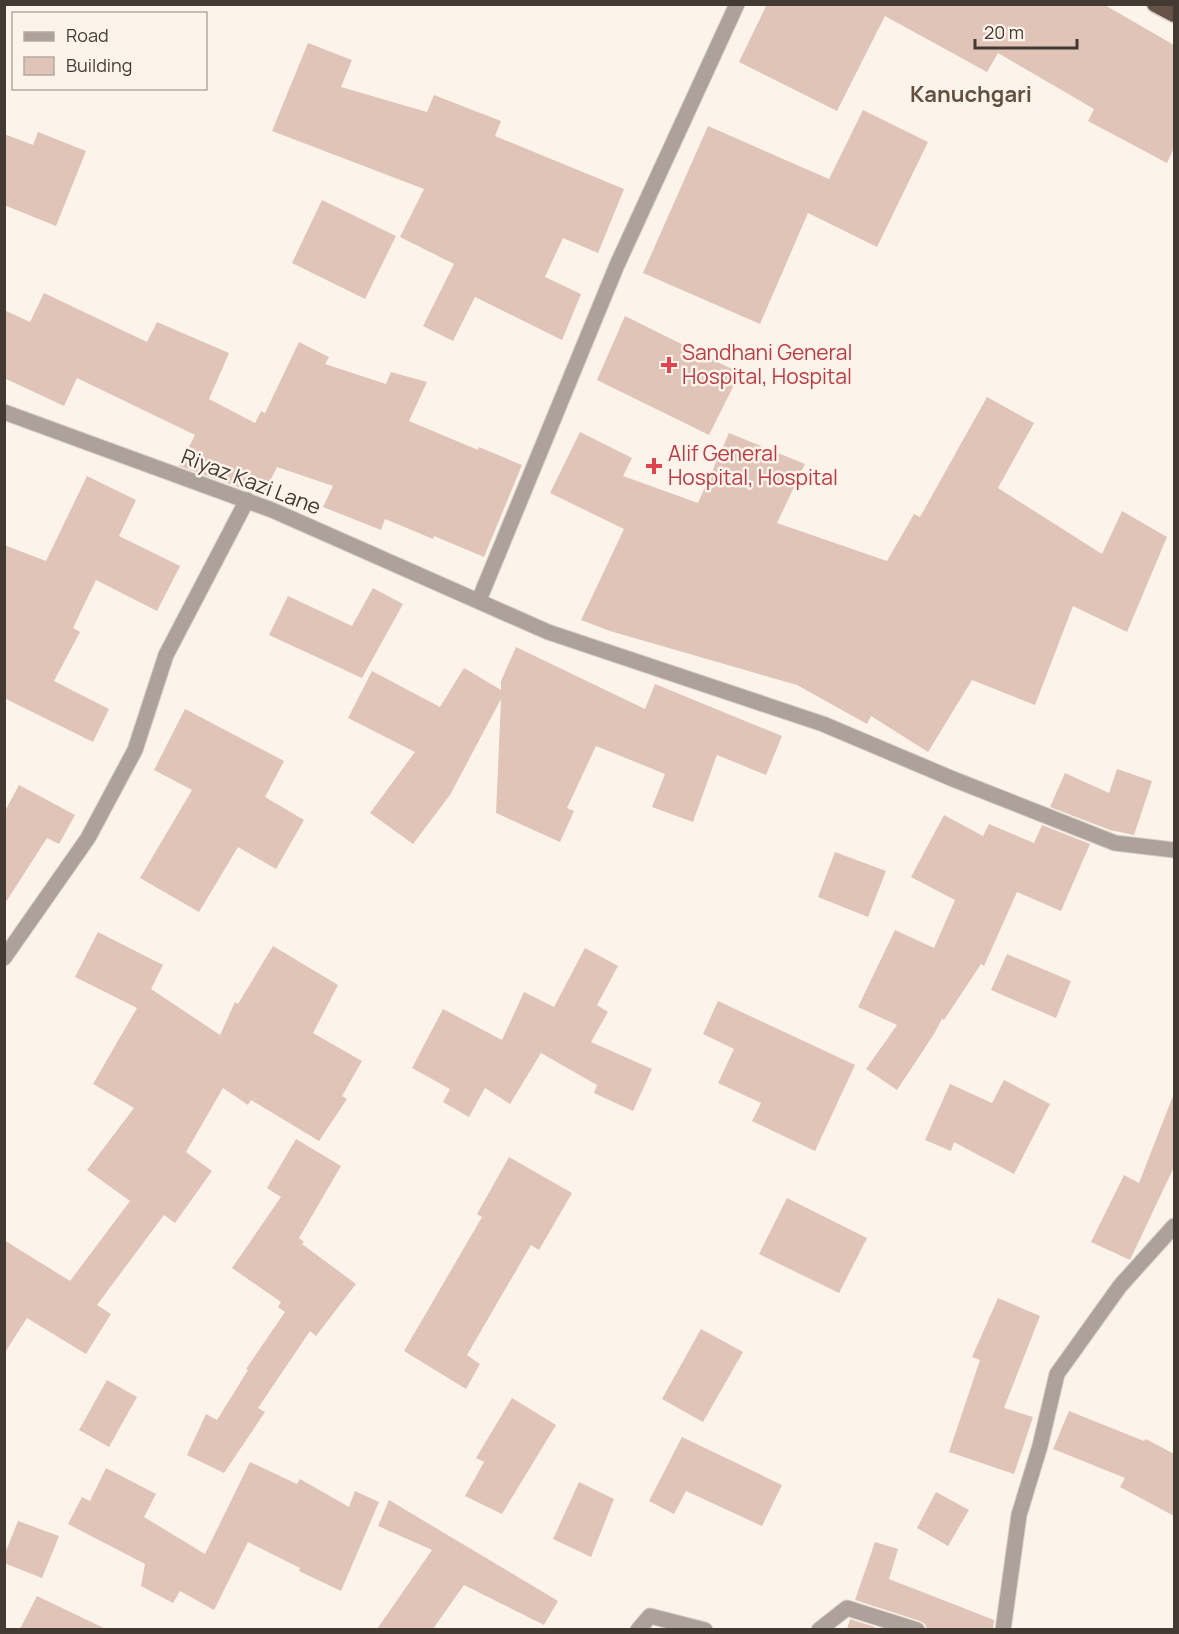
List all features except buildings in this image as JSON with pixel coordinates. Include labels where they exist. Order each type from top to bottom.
[{"type":"highway","points":[[1155,4],[1174,14]]},
{"type":"street","points":[[479,600],[617,265],[737,4]]},
{"type":"street","name":"Riyaz Kazi Lane","points":[[4,412],[272,510],[548,632],[823,724],[953,779],[1115,843],[1174,850]]},
{"type":"street","points":[[4,958],[88,838],[135,750],[166,655],[247,500]]},
{"type":"street","points":[[1003,1629],[1019,1515],[1041,1446],[1057,1374],[1120,1286],[1174,1226]]},
{"type":"street","points":[[819,1629],[847,1608],[917,1629]]},
{"type":"street","points":[[638,1629],[650,1616],[705,1629]]},
{"type":"place","name":"Sandhani General Hospital, Hospital","points":[[669,365]]},
{"type":"place","name":"Alif General Hospital, Hospital","points":[[654,466]]},
{"type":"district","name":"Kanuchgari","points":[[971,94]]}]
